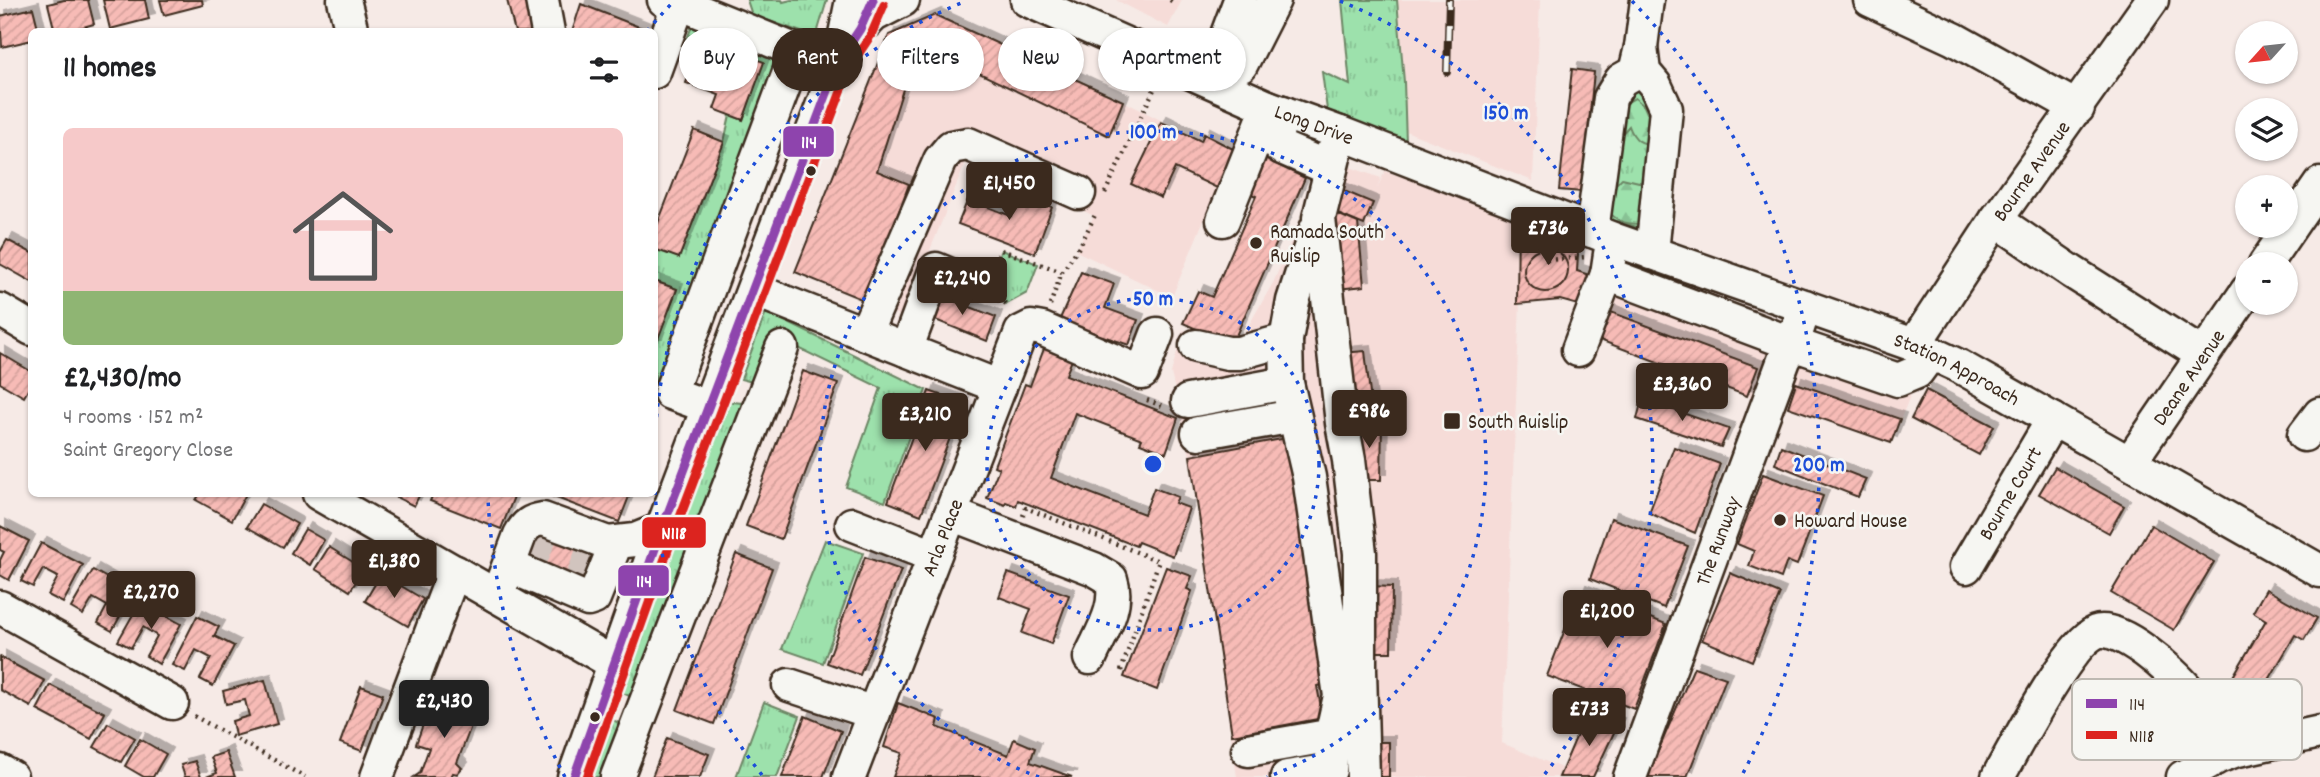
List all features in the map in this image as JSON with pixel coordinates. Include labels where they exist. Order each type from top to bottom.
[{"type":"street","points":[[344,0],[351,28]]},
{"type":"street","points":[[541,0],[547,28]]},
{"type":"street","points":[[573,777],[662,529],[856,15],[873,0]]},
{"type":"street","points":[[856,15],[874,15],[903,0]]},
{"type":"street","name":"Long Drive","points":[[1027,0],[1101,28]]},
{"type":"street","points":[[1229,28],[1240,0]]},
{"type":"street","points":[[1246,55],[1274,0]]},
{"type":"street","points":[[1578,349],[1595,244],[1610,98],[1621,80],[1635,72],[1647,0]]},
{"type":"street","points":[[1870,0],[1954,39],[2078,108]]},
{"type":"street","name":"Bourne Avenue","points":[[1595,244],[1793,344],[1898,380],[1917,372],[1922,349],[1996,220],[2078,108],[2152,0]]},
{"type":"street","points":[[658,55],[671,1],[797,51],[670,393],[714,393],[761,400]]},
{"type":"street","points":[[1641,47],[1644,72],[1655,85],[1665,109],[1652,253]]},
{"type":"street","name":"Long Drive","points":[[1246,90],[1275,110],[1338,142],[1595,244]]},
{"type":"street","points":[[1223,220],[1275,110]]},
{"type":"street","points":[[1287,777],[1330,770],[1340,696],[1310,477],[1287,383],[1286,340],[1293,302],[1319,218],[1338,142]]},
{"type":"street","points":[[865,334],[940,160],[951,147],[968,144],[1079,192]]},
{"type":"street","points":[[2274,252],[2320,184]]},
{"type":"street","points":[[1319,218],[1360,553],[1363,777]]},
{"type":"street","points":[[1996,220],[2203,355]]},
{"type":"street","name":"Station Approach","points":[[1595,244],[1652,253],[1922,349],[1959,366],[2053,418],[2320,571]]},
{"type":"street","points":[[906,350],[936,269],[978,285]]},
{"type":"street","points":[[754,290],[1000,387]]},
{"type":"street","name":"The Runway","points":[[1630,777],[1805,306]]},
{"type":"street","name":"Deane Avenue","points":[[2130,462],[2235,308]]},
{"type":"street","points":[[0,310],[28,326]]},
{"type":"street","name":"Arla Place","points":[[849,777],[1021,332],[1031,327],[1042,329],[1142,373],[1157,334]]},
{"type":"street","points":[[1196,346],[1239,353],[1286,340]]},
{"type":"street","points":[[617,777],[782,348]]},
{"type":"street","points":[[1188,401],[1287,383]]},
{"type":"street","points":[[1198,433],[1294,416]]},
{"type":"street","name":"Bourne Court","points":[[1966,567],[2053,418]]},
{"type":"street","points":[[324,497],[614,663]]},
{"type":"street","points":[[951,514],[1094,569],[1111,579],[1115,591],[1114,605],[1090,658]]},
{"type":"street","points":[[852,524],[934,556]]},
{"type":"street","points":[[497,596],[562,559],[635,540],[662,529]]},
{"type":"street","points":[[562,559],[564,633]]},
{"type":"street","points":[[377,777],[456,572]]},
{"type":"street","points":[[0,607],[172,703]]},
{"type":"street","points":[[1998,777],[2033,715],[2073,653],[2087,637],[2098,631],[2109,631],[2161,664],[2177,679]]},
{"type":"street","points":[[789,685],[874,713]]},
{"type":"street","points":[[601,697],[640,715]]},
{"type":"street","points":[[2302,736],[2320,732]]},
{"type":"street","points":[[1248,750],[1333,735]]},
{"type":"street","points":[[2183,777],[2214,760]]},
{"type":"street","points":[[0,771],[10,777]]},
{"type":"path","points":[[1547,260],[1595,244]]},
{"type":"path","points":[[1007,304],[978,285],[1001,250],[1062,272]]},
{"type":"path","points":[[172,703],[305,777]]},
{"type":"shaded area","points":[[1116,0],[1182,0],[1168,27]]},
{"type":"shaded area","points":[[1363,0],[1540,0],[1533,181],[1375,119]]},
{"type":"shaded area","points":[[935,15],[963,28],[905,28]]},
{"type":"shaded area","points":[[984,37],[998,44],[998,91],[1084,91],[1084,83],[1200,140],[1204,134],[1235,150],[1172,297],[1076,251],[1094,216],[969,154],[903,317],[795,272],[877,65],[877,91],[984,91]]},
{"type":"shaded area","points":[[1327,159],[1381,178],[1377,189],[1385,171],[1524,218],[1531,230],[1542,227],[1563,232],[1573,242],[1578,254],[1577,271],[1592,276],[1582,306],[1560,300],[1520,302],[1502,743],[1583,777],[1237,777],[1190,456],[1171,373],[1183,330],[1235,349],[1273,283]]},
{"type":"shaded area","points":[[1610,283],[1901,397],[1914,386],[1891,443],[1788,407],[1747,396],[1589,336]]},
{"type":"green space","points":[[747,0],[827,0],[819,28],[790,28],[752,15]]},
{"type":"green space","points":[[1342,0],[1397,0],[1406,143],[1327,110],[1322,72],[1350,85]]},
{"type":"green space","points":[[693,23],[705,28],[691,28]]},
{"type":"green space","points":[[758,50],[772,56],[772,86],[658,380],[658,334],[677,289],[658,282],[658,249],[679,258],[724,142],[730,115],[743,120],[753,91],[758,91],[758,76],[763,62],[758,60]]},
{"type":"green space","points":[[1638,82],[1657,111],[1644,229],[1605,218],[1614,103]]},
{"type":"green space","points":[[1635,98],[1647,113],[1651,113],[1656,144],[1639,141],[1629,126],[1620,136],[1612,111]]},
{"type":"green space","points":[[1622,178],[1643,183],[1653,193],[1650,223],[1623,222],[1603,205],[1605,195]]},
{"type":"green space","points":[[1001,250],[1038,264],[1027,293],[1007,304],[982,292]]},
{"type":"green space","points":[[766,312],[926,390],[885,502],[846,487],[881,388],[778,338],[760,384],[741,379]]},
{"type":"green space","points":[[723,401],[742,403],[747,410],[638,700],[616,690]]},
{"type":"green space","points":[[825,540],[863,553],[823,663],[782,649]]},
{"type":"green space","points":[[764,702],[800,716],[777,777],[736,777]]},
{"type":"green space","points":[[609,718],[619,723],[624,731],[607,777],[583,777]]},
{"type":"building","points":[[64,0],[88,0],[94,24],[80,28],[54,28],[48,4]]},
{"type":"building","points":[[103,0],[145,0],[149,19],[110,28]]},
{"type":"building","points":[[160,0],[202,0],[203,5],[164,15]]},
{"type":"building","points":[[507,0],[526,0],[533,28],[514,28]]},
{"type":"building","points":[[581,4],[642,28],[573,28]]},
{"type":"building","points":[[33,8],[38,28],[28,28],[28,41],[2,47],[0,16]]},
{"type":"building","points":[[935,15],[963,28],[905,28]]},
{"type":"building","points":[[984,37],[998,44],[998,82],[984,75]]},
{"type":"building","points":[[758,60],[764,62],[758,79]]},
{"type":"building","points":[[877,65],[877,91],[902,91],[877,171],[909,184],[866,301],[795,272]]},
{"type":"building","points":[[1572,69],[1594,72],[1582,192],[1559,190]]},
{"type":"building","points":[[1084,83],[1123,101],[1109,136],[1016,91],[1084,91]]},
{"type":"building","points":[[708,91],[754,91],[743,120],[714,109],[719,95]]},
{"type":"building","points":[[1161,122],[1201,141],[1204,134],[1235,150],[1217,188],[1175,168],[1161,198],[1131,184]]},
{"type":"building","points":[[694,130],[724,142],[679,258],[658,250],[658,223]]},
{"type":"building","name":"Ramada South Ruislip","points":[[1254,151],[1274,159],[1273,163],[1305,178],[1232,345],[1183,323],[1198,291],[1212,297],[1256,196],[1238,188]]},
{"type":"building","points":[[1337,188],[1373,203],[1364,225],[1328,210]]},
{"type":"building","points":[[1020,195],[1052,207],[1035,253],[958,224],[968,199],[1011,216]]},
{"type":"building","points":[[1328,210],[1358,223],[1364,286],[1338,289]]},
{"type":"building","points":[[1524,218],[1531,230],[1542,227],[1563,232],[1573,242],[1578,254],[1577,271],[1592,276],[1582,306],[1560,300],[1517,304],[1518,220]]},
{"type":"building","points":[[7,240],[28,251],[28,280],[0,264],[0,252]]},
{"type":"building","points":[[1546,248],[1561,255],[1568,270],[1561,285],[1546,292],[1531,285],[1524,270],[1531,255]]},
{"type":"building","points":[[1081,272],[1114,284],[1105,308],[1138,320],[1129,345],[1059,321]]},
{"type":"building","points":[[658,282],[677,289],[658,339]]},
{"type":"building","points":[[937,294],[996,317],[987,341],[928,317]]},
{"type":"building","points":[[1600,308],[1758,367],[1747,396],[1589,336]]},
{"type":"building","points":[[1045,346],[1073,357],[1066,375],[1178,418],[1166,453],[1140,443],[1142,439],[1075,413],[1051,478],[1144,514],[1154,488],[1178,497],[1175,503],[1189,508],[1173,556],[1138,542],[1136,546],[1018,500],[1016,506],[987,498],[999,468],[994,466],[1025,384],[1030,386]]},
{"type":"building","points":[[1365,351],[1372,411],[1350,412],[1342,353]]},
{"type":"building","points":[[0,353],[28,370],[28,390],[24,397],[0,383]]},
{"type":"building","points":[[803,371],[838,384],[781,539],[746,526]]},
{"type":"building","points":[[1796,383],[1900,419],[1891,443],[1788,407]]},
{"type":"building","points":[[1926,390],[1994,426],[1979,455],[1911,419]]},
{"type":"building","points":[[929,391],[963,403],[921,515],[888,502]]},
{"type":"building","points":[[1642,399],[1729,429],[1721,447],[1637,419]]},
{"type":"building","points":[[1357,421],[1382,421],[1381,480],[1357,480]]},
{"type":"building","points":[[1298,436],[1335,683],[1317,686],[1323,718],[1232,735],[1190,456]]},
{"type":"building","points":[[1781,446],[1866,479],[1858,497],[1775,464]]},
{"type":"building","points":[[1674,447],[1720,464],[1695,533],[1649,513]]},
{"type":"building","points":[[2055,467],[2124,506],[2109,533],[2039,494]]},
{"type":"building","name":"Howard House","points":[[1763,474],[1823,496],[1797,565],[1787,561],[1781,578],[1749,566],[1754,551],[1737,544]]},
{"type":"building","points":[[198,497],[244,497],[232,520],[196,500]]},
{"type":"building","points":[[396,497],[418,497],[414,506]]},
{"type":"building","points":[[432,497],[514,497],[501,529],[430,501]]},
{"type":"building","points":[[554,497],[629,497],[619,522]]},
{"type":"building","points":[[261,504],[297,524],[283,547],[247,527]]},
{"type":"building","points":[[1611,518],[1688,546],[1664,608],[1590,579]]},
{"type":"building","points":[[2151,525],[2214,562],[2174,630],[2111,593]]},
{"type":"building","points":[[0,526],[29,541],[9,580],[0,575],[0,560],[4,552],[0,550]]},
{"type":"building","points":[[305,529],[324,540],[310,565],[291,553]]},
{"type":"building","points":[[532,530],[606,560],[595,586],[521,556]]},
{"type":"building","points":[[41,543],[83,565],[63,603],[48,595],[58,577],[43,569],[33,587],[21,581]]},
{"type":"building","points":[[329,547],[364,569],[350,591],[315,569]]},
{"type":"building","points":[[736,554],[772,568],[714,724],[677,710]]},
{"type":"building","points":[[865,557],[901,570],[860,675],[827,663]]},
{"type":"building","points":[[1166,567],[1192,576],[1187,589],[1192,591],[1157,690],[1124,677]]},
{"type":"building","points":[[93,570],[133,593],[112,631],[98,623],[107,606],[93,598],[83,615],[71,608]]},
{"type":"building","points":[[1008,573],[1069,595],[1051,644],[1022,633],[1031,609],[999,597]]},
{"type":"building","points":[[1730,573],[1780,594],[1752,661],[1702,640]]},
{"type":"building","points":[[381,574],[423,599],[408,626],[365,601]]},
{"type":"building","points":[[1370,586],[1392,587],[1391,652],[1370,652]]},
{"type":"building","points":[[2266,589],[2317,618],[2304,640],[2295,635],[2269,679],[2232,679],[2266,620],[2253,612]]},
{"type":"building","points":[[1580,591],[1666,624],[1634,709],[1547,676]]},
{"type":"building","points":[[140,602],[181,624],[159,664],[146,656],[157,636],[143,627],[131,648],[118,641]]},
{"type":"building","points":[[197,616],[219,627],[214,636],[234,646],[213,686],[200,679],[211,658],[196,650],[185,671],[172,665]]},
{"type":"building","points":[[0,657],[45,681],[31,707],[0,690]]},
{"type":"building","points":[[1694,667],[1726,678],[1687,777],[1647,777]]},
{"type":"building","points":[[265,680],[277,724],[235,736],[232,721],[249,716],[245,700],[226,704],[223,691]]},
{"type":"building","points":[[50,685],[105,713],[91,739],[37,710]]},
{"type":"building","points":[[361,686],[383,694],[362,751],[340,743]]},
{"type":"building","points":[[431,702],[475,716],[457,763],[462,768],[451,777],[414,777],[420,773],[429,748],[416,744]]},
{"type":"building","points":[[898,703],[939,719],[937,727],[1008,755],[1014,739],[1035,748],[1030,762],[1072,777],[893,777],[902,753],[884,747]]},
{"type":"building","points":[[1586,714],[1618,724],[1593,777],[1559,777]]},
{"type":"building","points":[[805,716],[841,731],[823,777],[782,777]]},
{"type":"building","points":[[108,723],[135,738],[121,762],[94,747]]},
{"type":"building","points":[[667,738],[709,754],[700,777],[652,777]]},
{"type":"building","points":[[140,739],[166,754],[153,777],[144,777],[125,766]]},
{"type":"building","points":[[1372,742],[1389,742],[1389,777],[1371,777]]},
{"type":"building","points":[[226,752],[235,777],[206,777],[217,773],[211,757]]},
{"type":"building","points":[[195,761],[201,777],[185,777],[181,765]]},
{"type":"tunnel","points":[[531,560],[542,534]]},
{"type":"tunnel","points":[[581,580],[591,554]]},
{"type":"railway","points":[[1447,72],[1449,0]]},
{"type":"transit line","name":"114","points":[[574,777],[662,529],[840,59],[860,29],[873,0]]},
{"type":"transit line","name":"N118","points":[[587,777],[674,533],[851,65],[871,35],[884,5]]},
{"type":"place","name":"Ramada South Ruislip","points":[[1256,243]]},
{"type":"place","name":"South Ruislip","points":[[1452,421]]},
{"type":"place","name":"Howard House","points":[[1780,520]]}]
